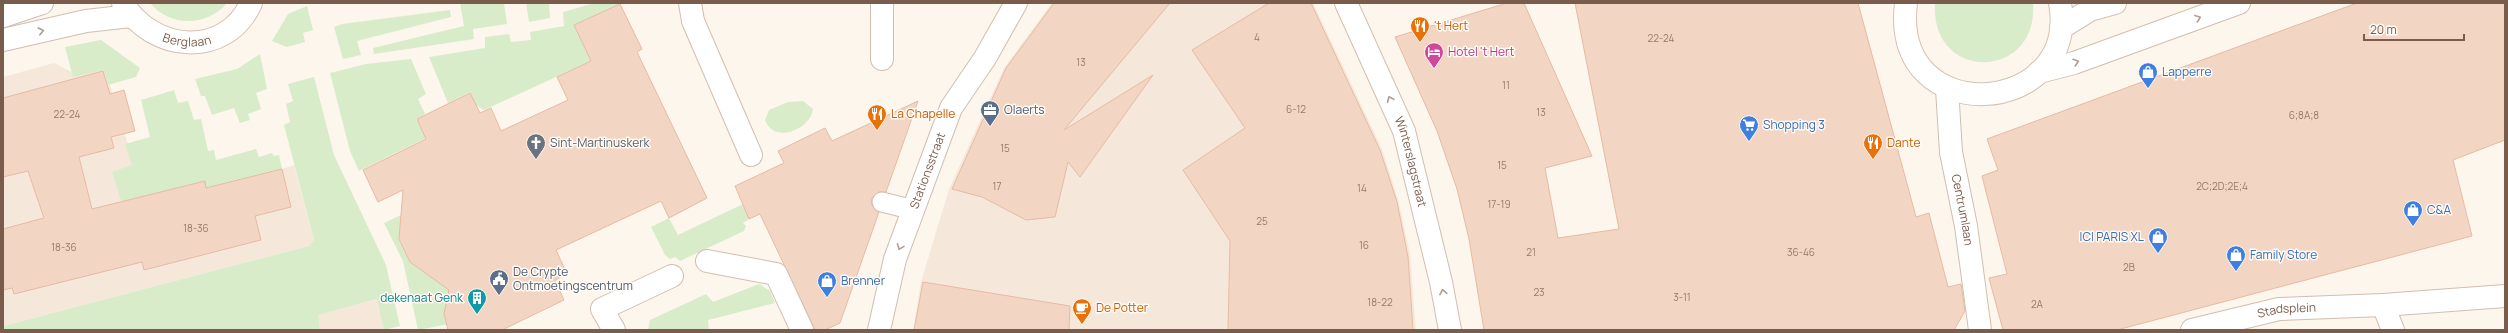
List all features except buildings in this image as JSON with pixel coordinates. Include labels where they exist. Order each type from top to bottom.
[{"type":"street","points":[[3,16],[42,3]]},
{"type":"street","name":"Berglaan","points":[[127,9],[151,33],[176,42],[203,42],[228,31],[247,12],[251,3]]},
{"type":"street","points":[[690,3],[693,21],[751,155]]},
{"type":"street","points":[[882,3],[882,59]]},
{"type":"street","name":"Stationsstraat","points":[[879,330],[896,259],[951,108],[985,58],[1016,3]]},
{"type":"street","name":"Winterslagstraat","points":[[1346,3],[1404,131],[1438,267],[1450,330]]},
{"type":"street","points":[[1906,3],[1904,18],[1907,38],[1914,56],[1927,72],[1947,89],[1967,94],[1993,95],[2018,87],[2039,72],[2049,59],[2061,28],[2060,3]]},
{"type":"street","points":[[2061,28],[2090,10],[2115,3]]},
{"type":"street","points":[[2039,72],[2074,63],[2239,3]]},
{"type":"street","points":[[3,40],[86,21],[127,9]]},
{"type":"street","name":"Centrumlaan","points":[[1947,89],[1951,152],[1966,226],[1980,330]]},
{"type":"street","points":[[707,261],[776,274],[802,330]]},
{"type":"street","points":[[614,330],[602,309],[672,276]]},
{"type":"street","name":"Stadsplein","points":[[2192,330],[2279,309],[2383,305],[2505,296]]},
{"type":"street","points":[[2383,305],[2393,330]]},
{"type":"lane","points":[[882,202],[914,210]]},
{"type":"shaded area","points":[[1052,3],[1313,3],[1382,149],[1399,203],[1410,254],[1416,330],[913,330],[921,282],[949,189],[1004,68]]},
{"type":"shaded area","points":[[54,63],[75,74],[105,68],[142,191],[282,169],[294,165],[314,241],[309,246],[3,326],[3,77]]},
{"type":"shaded area","points":[[378,299],[385,330],[320,330],[317,315]]},
{"type":"green space","points":[[150,3],[227,3],[219,11],[209,16],[199,20],[188,21],[178,20],[168,16],[158,11]]},
{"type":"green space","points":[[460,3],[504,3],[507,24],[473,29],[474,39],[374,54],[373,48],[464,26]]},
{"type":"green space","points":[[526,3],[549,3],[550,18],[529,22]]},
{"type":"green space","points":[[594,3],[620,4],[574,25],[591,61],[484,110],[474,104],[470,92],[448,103],[429,57],[485,48],[485,37],[509,34],[511,42],[531,40],[530,32],[564,26],[563,12]]},
{"type":"green space","points":[[1935,3],[2033,3],[2030,29],[2020,47],[2003,58],[1984,62],[1965,59],[1949,48],[1938,29]]},
{"type":"green space","points":[[307,6],[313,30],[303,33],[305,42],[287,47],[272,41],[288,14]]},
{"type":"green space","points":[[450,10],[451,17],[357,41],[361,55],[343,59],[334,27],[342,24]]},
{"type":"green space","points":[[101,40],[140,68],[136,77],[108,85],[104,70],[73,77],[65,47]]},
{"type":"green space","points":[[260,54],[267,89],[256,93],[261,109],[248,114],[250,120],[240,123],[234,108],[212,115],[205,96],[201,96],[195,79],[237,69]]},
{"type":"green space","points":[[411,59],[426,94],[418,99],[425,114],[416,119],[418,122],[421,121],[428,137],[359,171],[350,151],[330,73],[366,64]]},
{"type":"green space","points":[[314,77],[334,155],[386,265],[400,326],[384,330],[377,299],[318,315],[320,330],[3,330],[3,326],[309,246],[314,240],[284,125],[290,122],[286,104],[293,101],[288,84]]},
{"type":"green space","points":[[174,90],[178,103],[188,101],[194,120],[201,119],[208,151],[214,150],[216,160],[256,149],[259,157],[272,153],[274,156],[279,155],[282,169],[208,194],[205,182],[121,201],[112,172],[132,165],[125,144],[150,137],[141,100]]},
{"type":"green space","points":[[803,101],[813,109],[811,116],[806,123],[799,128],[784,133],[776,132],[770,128],[765,120],[769,110],[788,102]]},
{"type":"green space","points":[[743,204],[749,219],[743,223],[746,226],[744,231],[680,261],[675,257],[670,259],[665,255],[651,227],[669,218],[678,235]]},
{"type":"green space","points":[[401,215],[399,239],[410,262],[431,277],[456,277],[454,323],[418,330],[403,261],[384,223]]},
{"type":"green space","points":[[759,284],[770,291],[775,303],[708,320],[709,330],[648,330],[650,320],[706,294],[713,302]]},
{"type":"place","name":"'t Hert","points":[[1420,43]]},
{"type":"place","name":"Hotel 't Hert","points":[[1434,69]]},
{"type":"place","name":"Lapperre","points":[[2148,89]]},
{"type":"place","name":"Olaerts","points":[[990,127]]},
{"type":"place","name":"La Chapelle","points":[[877,131]]},
{"type":"place","name":"Shopping 3","points":[[1749,142]]},
{"type":"place","name":"Sint-Martinuskerk","points":[[536,160]]},
{"type":"place","name":"Dante","points":[[1873,160]]},
{"type":"place","name":"C&A","points":[[2413,227]]},
{"type":"place","name":"ICI PARIS XL","points":[[2158,254]]},
{"type":"place","name":"Family Store","points":[[2236,272]]},
{"type":"place","name":"De Crypte Ontmoetingscentrum","points":[[499,296]]},
{"type":"place","name":"Brenner","points":[[827,298]]},
{"type":"place","name":"dekenaat Genk","points":[[477,315]]},
{"type":"place","name":"De Potter","points":[[1082,325]]}]
